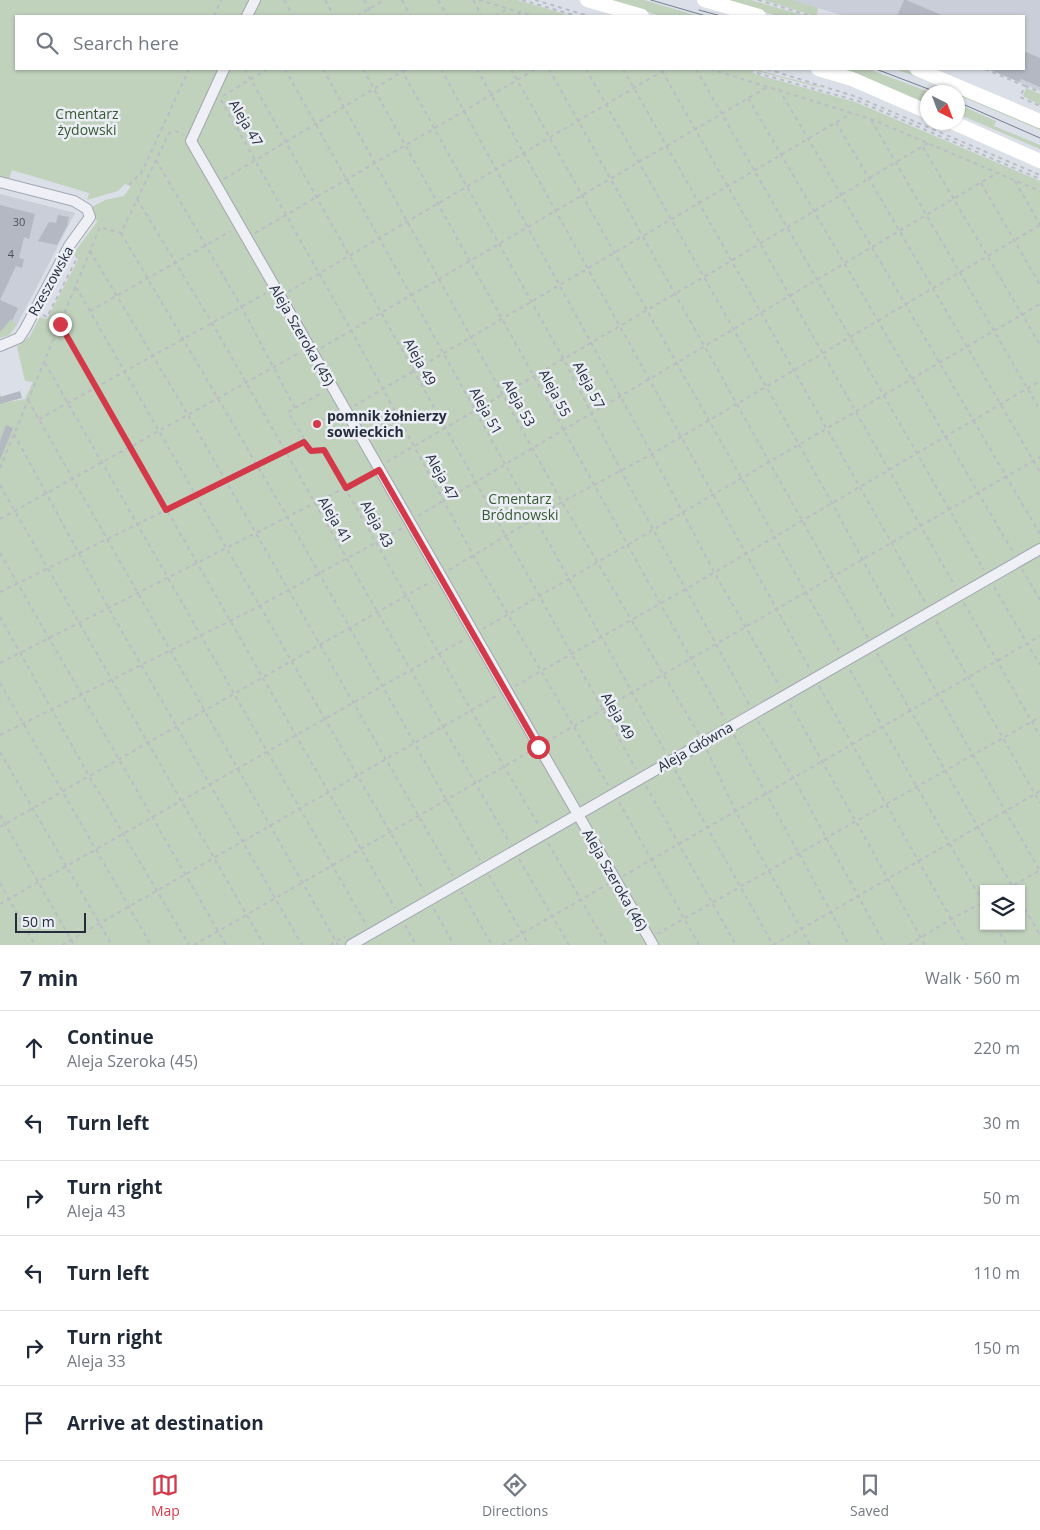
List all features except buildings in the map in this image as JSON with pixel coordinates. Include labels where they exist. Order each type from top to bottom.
[{"type":"main road","points":[[587,0],[639,15]]},
{"type":"main road","points":[[704,0],[756,15]]},
{"type":"main road","points":[[821,70],[852,79],[920,109]]},
{"type":"main road","points":[[919,70],[1040,121]]},
{"type":"main road","points":[[965,128],[1040,161]]},
{"type":"street","points":[[248,15],[255,0]]},
{"type":"street","points":[[192,141],[192,136],[224,70]]},
{"type":"street","name":"Aleja Szeroka (45)","points":[[192,141],[575,810]]},
{"type":"street","name":"Rzeszowska","points":[[0,182],[74,201],[85,208],[90,214],[88,220],[69,246],[19,338],[0,346]]},
{"type":"street","name":"Aleja Główna","points":[[351,945],[544,834],[575,810],[616,797],[703,742],[844,660],[900,628],[932,614],[1020,565],[1040,549]]},
{"type":"street","name":"Aleja Szeroka (46)","points":[[575,810],[651,942]]},
{"type":"path","points":[[214,15],[221,0]]},
{"type":"path","points":[[284,0],[292,15]]},
{"type":"path","points":[[325,0],[333,15]]},
{"type":"path","points":[[364,0],[372,15]]},
{"type":"path","points":[[359,15],[384,0]]},
{"type":"path","points":[[402,0],[410,15]]},
{"type":"path","points":[[438,0],[446,15]]},
{"type":"path","points":[[473,0],[481,15]]},
{"type":"path","points":[[479,0],[530,15]]},
{"type":"path","points":[[522,0],[574,15]]},
{"type":"path","points":[[535,0],[586,15]]},
{"type":"path","points":[[758,0],[808,15]]},
{"type":"path","points":[[497,15],[508,9]]},
{"type":"path","points":[[128,185],[141,172],[147,161],[189,70]]},
{"type":"path","name":"Aleja 49","points":[[246,70],[348,256],[637,769]]},
{"type":"path","points":[[251,79],[266,70]]},
{"type":"path","name":"Aleja 51","points":[[285,70],[773,945]]},
{"type":"path","name":"Aleja 53","points":[[324,70],[562,502],[703,742],[736,812],[810,945]]},
{"type":"path","name":"Aleja 55","points":[[364,70],[594,486],[629,544],[849,945]]},
{"type":"path","points":[[215,184],[402,70]]},
{"type":"path","name":"Aleja 57","points":[[402,70],[532,301],[592,412],[621,471],[754,713],[794,778],[885,945]]},
{"type":"path","points":[[442,70],[621,396],[714,572],[786,695],[925,945]]},
{"type":"path","points":[[478,70],[647,379],[966,945]]},
{"type":"path","points":[[512,70],[806,594],[980,896]]},
{"type":"path","points":[[246,238],[534,70]]},
{"type":"path","points":[[550,70],[872,645],[1012,885]]},
{"type":"path","points":[[587,70],[832,502],[900,628],[1040,871],[1016,885]]},
{"type":"path","points":[[624,70],[731,261],[762,312],[891,544],[1040,803]]},
{"type":"path","points":[[697,70],[1040,665]]},
{"type":"path","points":[[713,70],[871,119],[1040,191]]},
{"type":"path","points":[[752,70],[858,101],[1040,179]]},
{"type":"path","points":[[770,70],[857,97],[1040,175]]},
{"type":"path","points":[[987,70],[1040,92]]},
{"type":"path","points":[[39,419],[241,306],[319,274],[662,71],[1040,736]]},
{"type":"path","name":"Aleja 47","points":[[251,79],[220,98],[351,330],[381,389],[474,556],[652,859],[699,945]]},
{"type":"path","points":[[0,519],[129,446],[218,400],[274,367],[351,330],[694,128],[769,86]]},
{"type":"path","points":[[1025,86],[1020,97],[1040,106]]},
{"type":"path","points":[[779,89],[1040,534]]},
{"type":"path","points":[[748,98],[1040,600]]},
{"type":"path","points":[[317,424],[560,285],[852,113]]},
{"type":"path","points":[[871,119],[1040,410]]},
{"type":"path","points":[[836,122],[1040,472]]},
{"type":"path","points":[[121,234],[169,133],[176,131],[192,141]]},
{"type":"path","points":[[0,663],[167,576],[288,518],[379,470],[413,446],[676,294],[760,244],[786,226],[928,143]]},
{"type":"path","points":[[922,146],[1040,345]]},
{"type":"path","points":[[156,160],[241,306],[295,408]]},
{"type":"path","points":[[0,735],[259,606],[376,544],[410,524],[443,499],[734,330],[997,173]]},
{"type":"path","points":[[0,827],[406,596],[562,502],[652,454],[849,337],[906,306],[1040,225],[1015,180]]},
{"type":"path","points":[[981,182],[1040,285]]},
{"type":"path","name":"Aleja 41","points":[[137,199],[212,323],[314,504],[569,945]]},
{"type":"path","points":[[90,311],[239,226]]},
{"type":"path","points":[[0,468],[100,227],[121,234],[288,518],[528,945]]},
{"type":"path","points":[[90,251],[188,415],[492,945]]},
{"type":"path","points":[[76,287],[454,945]]},
{"type":"path","points":[[0,904],[568,580],[1040,304]]},
{"type":"path","points":[[60,324],[416,945]]},
{"type":"path","points":[[45,363],[136,526],[167,576],[371,933]]},
{"type":"path","points":[[62,945],[660,602],[686,589],[802,519],[1040,381]]},
{"type":"path","points":[[0,592],[304,442],[288,412],[332,387]]},
{"type":"path","points":[[28,400],[338,945]]},
{"type":"path","points":[[14,434],[78,554],[302,945]]},
{"type":"path","name":"Aleja 43","points":[[304,442],[311,451],[324,450],[376,544],[607,945]]},
{"type":"path","points":[[194,945],[806,594],[1040,457]]},
{"type":"path","points":[[0,485],[264,945]]},
{"type":"path","points":[[0,553],[80,695],[153,817],[226,945]]},
{"type":"path","points":[[0,617],[21,652],[50,709],[189,945]]},
{"type":"path","points":[[502,945],[1040,636]]},
{"type":"path","points":[[0,683],[61,792],[151,945]]},
{"type":"path","points":[[651,942],[684,919],[1040,717]]},
{"type":"path","points":[[0,752],[112,945]]},
{"type":"path","points":[[646,785],[736,945]]},
{"type":"path","points":[[773,945],[1040,791]]},
{"type":"path","points":[[0,816],[74,945]]},
{"type":"path","points":[[0,883],[35,945]]},
{"type":"path","points":[[909,945],[951,919],[980,905]]},
{"type":"path","points":[[1025,909],[1040,935]]},
{"type":"path","points":[[998,930],[1007,945]]},
{"type":"shaded area","points":[[791,0],[1040,0],[1040,91],[990,70],[1025,70],[1025,15],[842,15]]},
{"type":"shaded area","points":[[0,194],[75,213],[17,325],[0,310]]},
{"type":"green space","name":"Cmentarz Bródnowski","points":[[0,0],[517,0],[569,15],[15,15],[15,70],[749,70],[755,74],[855,102],[1040,181],[1040,945],[0,945],[0,393],[3,403],[25,399],[33,382],[25,381],[17,347],[30,336],[40,317],[47,319],[78,260],[73,254],[97,222],[92,207],[105,200],[124,196],[131,186],[125,184],[118,191],[87,200],[89,193],[12,170],[9,179],[0,177]]},
{"type":"green space","points":[[607,0],[644,0],[695,15],[658,15]]},
{"type":"green space","points":[[727,0],[751,0],[803,15],[775,15]]},
{"type":"green space","points":[[763,0],[792,0],[818,8],[817,14],[812,15]]},
{"type":"green space","points":[[755,70],[821,88],[756,71]]},
{"type":"green space","points":[[840,70],[871,70],[920,89],[920,101]]},
{"type":"green space","points":[[898,70],[907,70],[942,85]]},
{"type":"green space","points":[[1026,88],[1040,94],[1040,105],[1023,96]]},
{"type":"green space","points":[[965,95],[1040,127],[1040,130],[965,98]]},
{"type":"green space","points":[[965,107],[996,121],[994,126],[1040,145],[1040,149],[965,117]]},
{"type":"green space","points":[[0,310],[17,325],[9,335],[0,338]]},
{"type":"tram line","points":[[651,0],[703,15]]},
{"type":"tram line","points":[[699,10],[717,15]]},
{"type":"tram line","points":[[879,70],[920,86]]},
{"type":"tram line","points":[[965,105],[1040,138]]},
{"type":"place","name":"pomnik żołnierzy sowieckich","points":[[317,424]]},
{"type":"route","points":[[60,324],[166,510],[304,442],[311,451],[324,450],[346,488],[379,470],[538,747]]},
{"type":"park label","name":"Cmentarz żydowski","points":[[87,122]]}]
